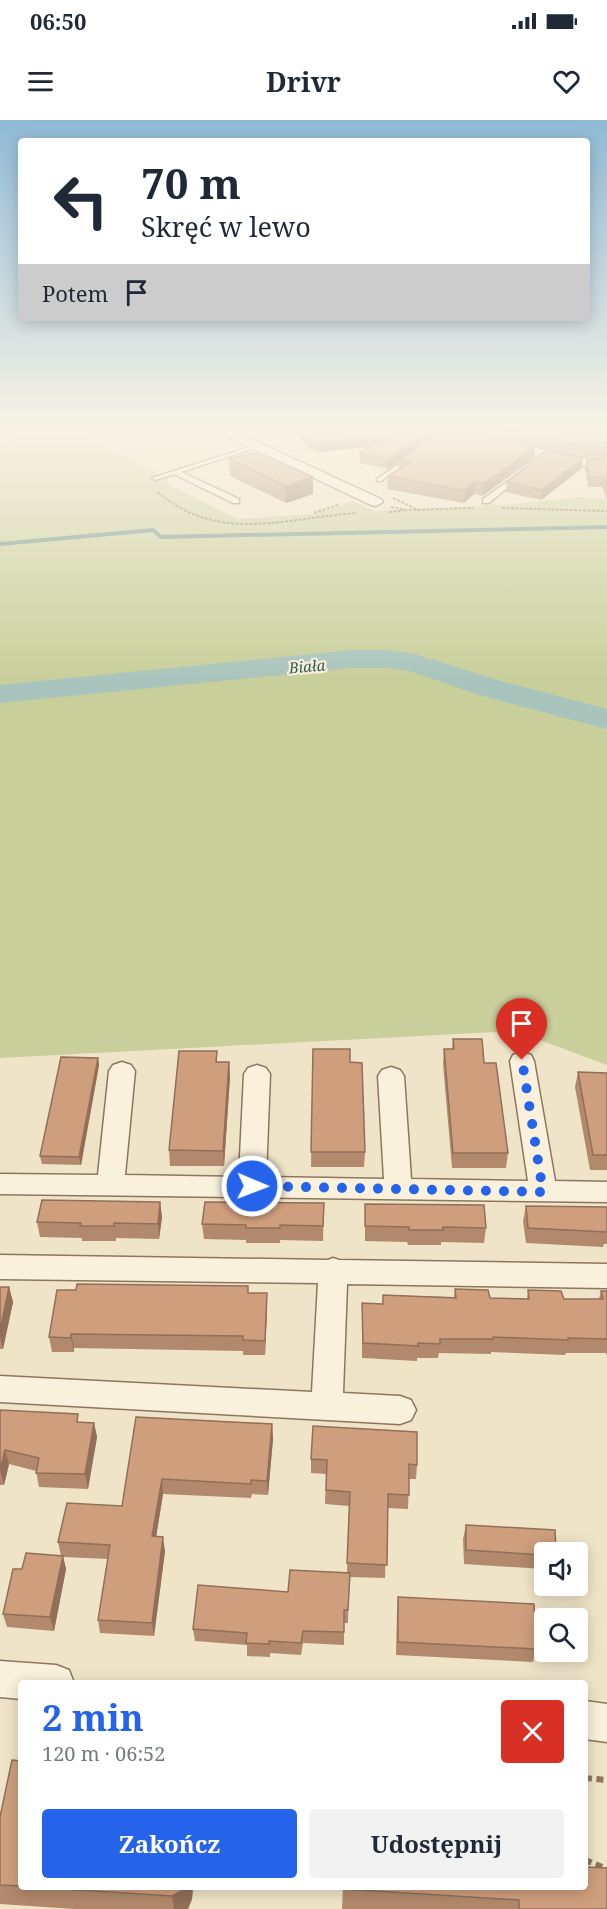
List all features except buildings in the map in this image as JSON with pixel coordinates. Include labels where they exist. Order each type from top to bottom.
[{"type":"street","points":[[522,1060],[543,1192]]},
{"type":"street","points":[[111,1185],[122,1071]]},
{"type":"street","points":[[252,1186],[257,1074]]},
{"type":"street","points":[[391,1076],[398,1189]]},
{"type":"street","points":[[0,1184],[607,1191]]},
{"type":"street","points":[[0,1267],[333,1270],[607,1276]]},
{"type":"street","points":[[327,1406],[333,1270]]},
{"type":"street","points":[[0,1389],[400,1410]]},
{"type":"street","points":[[0,1679],[18,1680]]},
{"type":"street","points":[[588,1720],[607,1723]]},
{"type":"path","points":[[187,512],[205,520],[235,525],[359,513]]},
{"type":"path","points":[[588,1778],[607,1780]]},
{"type":"path","points":[[588,1861],[607,1869]]},
{"type":"green space","points":[[0,512],[224,512],[237,519],[318,512],[607,512],[607,1065],[516,1031],[0,1058]]},
{"type":"waterway","points":[[0,544],[153,530],[161,537],[607,527]]},
{"type":"waterway","name":"Biała","points":[[0,694],[351,659],[385,659],[415,663],[490,688],[607,719]]},
{"type":"route","points":[[252,1186],[543,1192],[522,1060]]}]
